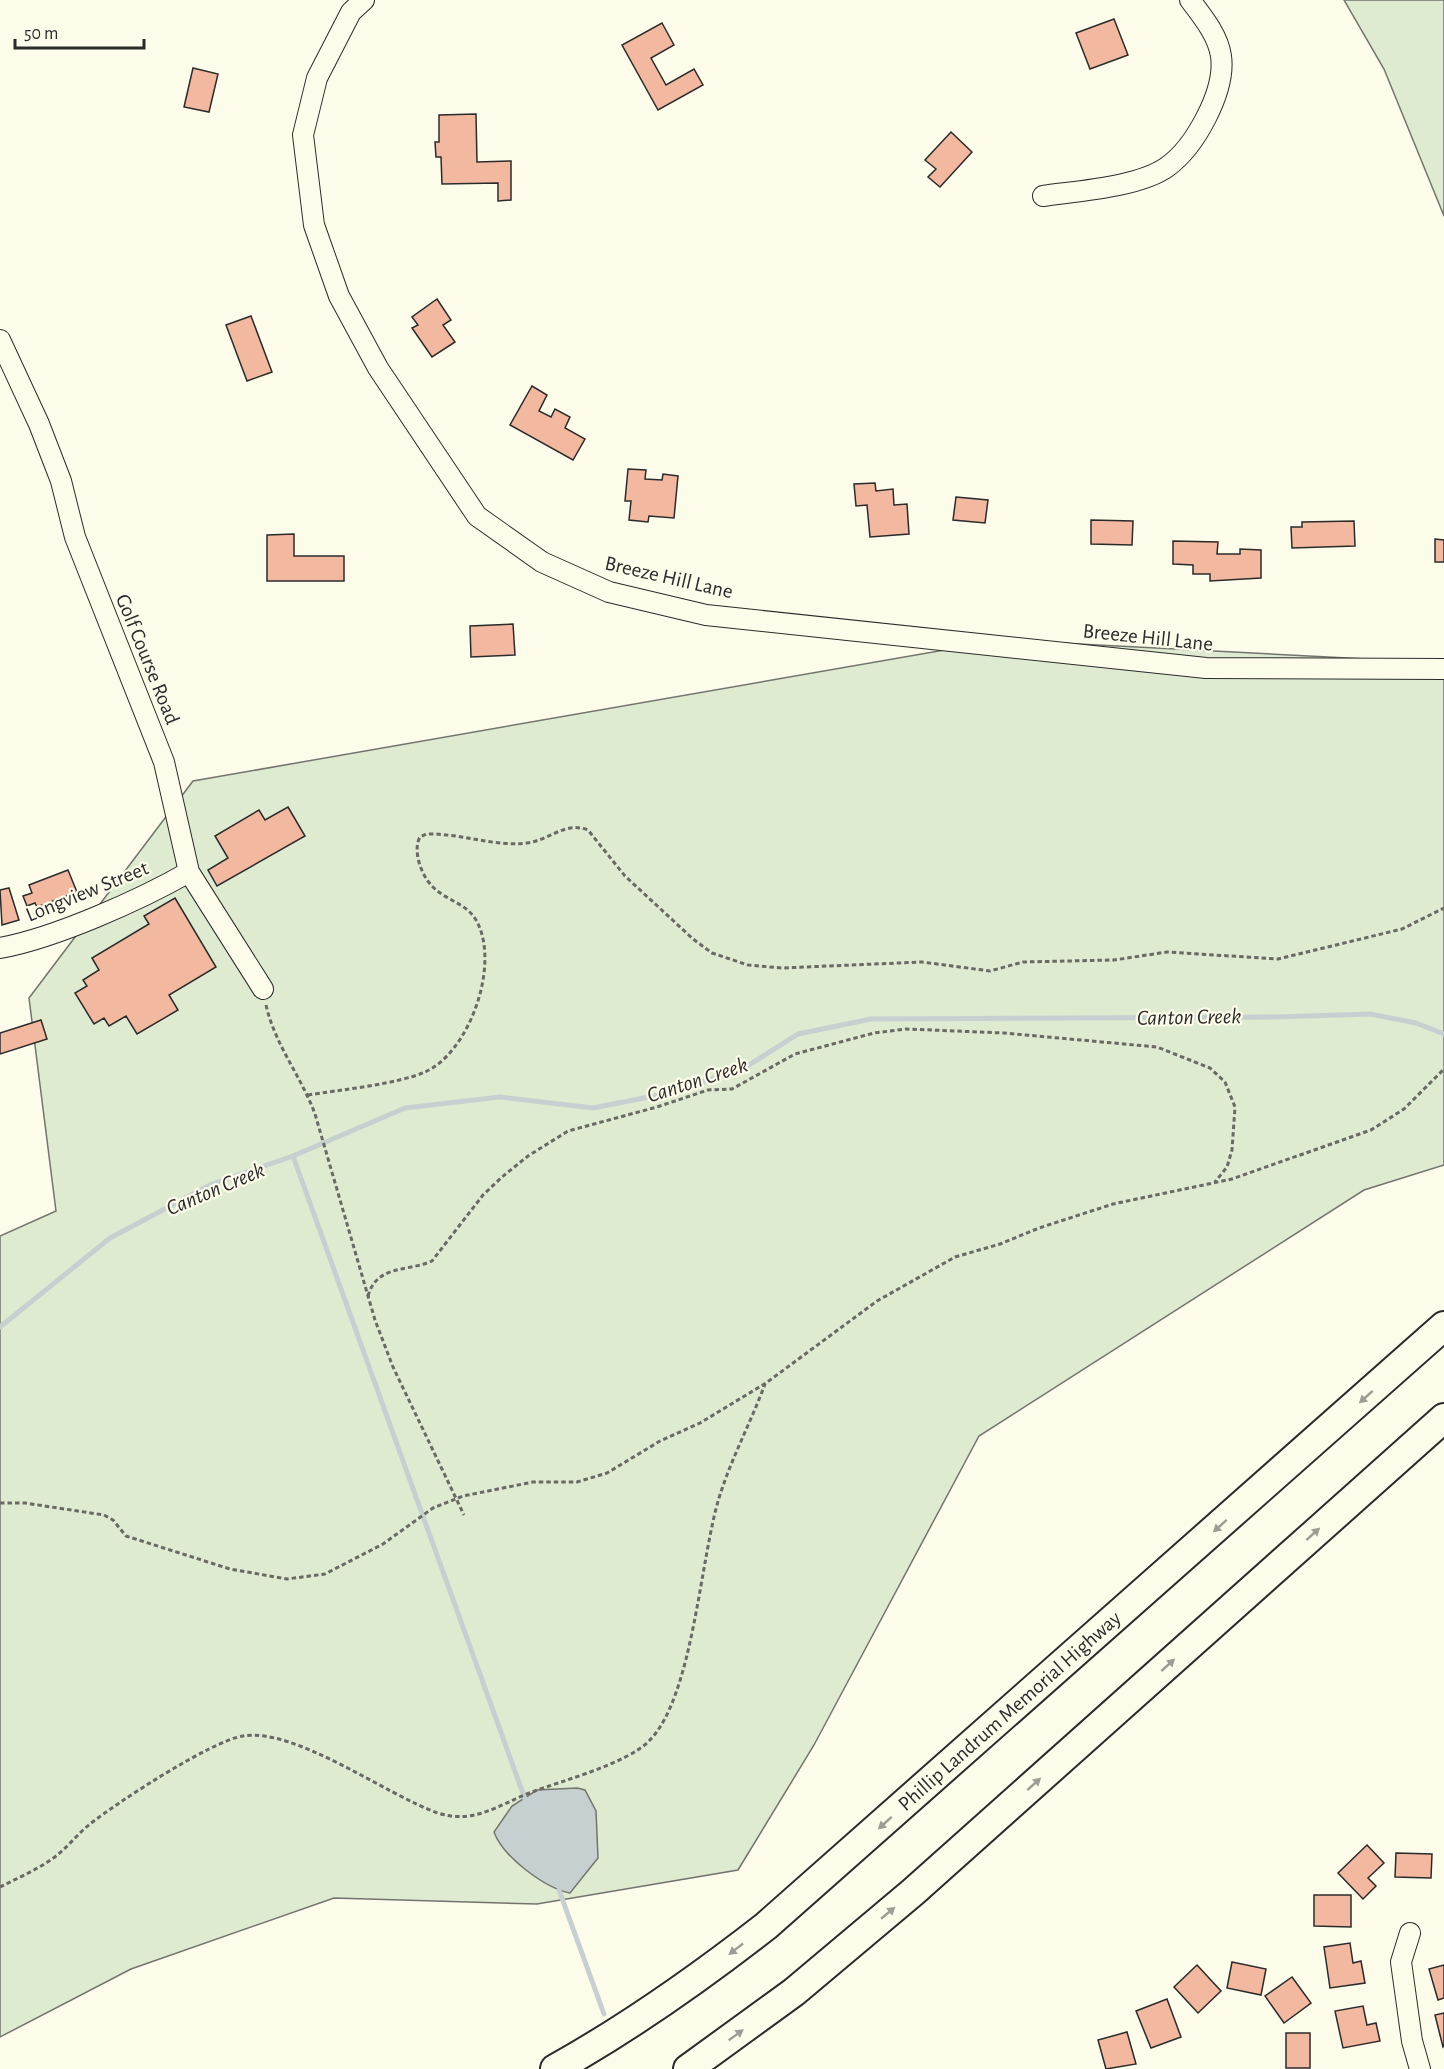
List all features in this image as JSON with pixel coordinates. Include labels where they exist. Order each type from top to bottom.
[{"type":"highway","points":[[1409,1358],[1444,1320]]},
{"type":"highway","name":"Phillip Landrum Memorial Highway","points":[[555,2069],[614,2036],[686,1987],[765,1926],[1444,1326]]},
{"type":"highway","points":[[688,2069],[794,1992],[913,1892],[1444,1419]]},
{"type":"street","name":"Breeze Hill Lane","points":[[364,0],[351,12],[317,78],[303,135],[314,225],[339,296],[373,358],[477,516],[542,562],[609,592],[706,615],[1206,668],[1444,669]]},
{"type":"street","points":[[1043,196],[1137,179],[1166,167],[1194,138],[1212,104],[1221,76],[1221,54],[1207,23],[1190,0]]},
{"type":"street","name":"Golf Course Road","points":[[0,340],[39,424],[61,481],[75,537],[164,762],[189,872],[263,989]]},
{"type":"street","name":"Longview Street","points":[[0,948],[18,945],[86,920],[189,872]]},
{"type":"street","points":[[1410,1934],[1401,1962],[1412,2041],[1420,2069]]},
{"type":"path","points":[[308,1095],[423,1073],[446,1057],[464,1031],[475,1009],[483,984],[485,966],[482,932],[467,909],[433,887],[426,878],[417,849],[420,837],[426,834],[497,845],[532,843],[573,826],[581,827],[588,830],[626,876],[711,953],[748,965],[782,968],[922,962],[990,971],[1023,962],[1114,960],[1184,951],[1278,959],[1402,929],[1444,908]]},
{"type":"path","points":[[263,989],[270,1022],[286,1059],[308,1095],[315,1114],[368,1296],[402,1390],[464,1515]]},
{"type":"path","points":[[368,1296],[371,1284],[384,1274],[421,1266],[432,1261],[470,1211],[502,1177],[528,1156],[568,1131],[657,1107],[708,1090],[732,1089],[795,1054],[874,1033],[942,1029],[1004,1033],[1157,1047],[1184,1056],[1210,1068],[1225,1082],[1235,1107],[1232,1150],[1227,1167],[1219,1179],[1213,1183]]},
{"type":"path","points":[[0,1503],[25,1503],[104,1515],[113,1520],[126,1536],[230,1569],[287,1579],[325,1574],[367,1553],[433,1508],[457,1499],[533,1482],[592,1479],[700,1423],[766,1383],[877,1301],[955,1257],[1000,1244],[1049,1224],[1113,1204],[1213,1183],[1371,1130],[1404,1109],[1444,1069]]},
{"type":"path","points":[[0,1887],[51,1860],[89,1824],[207,1749],[229,1739],[243,1736],[266,1737],[290,1744],[353,1771],[437,1813],[455,1817],[488,1812],[517,1798],[639,1750],[662,1725],[674,1697],[686,1658],[719,1499],[766,1383]]},
{"type":"green space","points":[[1344,0],[1444,0],[1444,216],[1384,69]]},
{"type":"green space","points":[[1002,640],[1444,663],[1444,1165],[1364,1190],[979,1436],[814,1745],[738,1870],[537,1904],[334,1898],[131,1969],[0,2037],[0,1236],[56,1211],[29,998],[193,781]]},
{"type":"shaded area","points":[[577,1788],[585,1790],[596,1811],[598,1858],[570,1893],[549,1885],[526,1870],[506,1851],[494,1832],[512,1806],[537,1790]]},
{"type":"building","points":[[1114,19],[1128,55],[1090,69],[1076,33]]},
{"type":"building","points":[[662,23],[674,45],[651,58],[666,85],[694,69],[703,85],[658,110],[622,45]]},
{"type":"building","points":[[193,68],[218,74],[209,112],[184,107]]},
{"type":"building","points":[[476,114],[477,162],[511,161],[511,200],[498,201],[498,183],[442,184],[441,157],[436,157],[435,142],[439,142],[439,115]]},
{"type":"building","points":[[951,132],[972,152],[940,187],[928,177],[936,169],[925,160]]},
{"type":"building","points":[[437,299],[451,320],[443,325],[455,342],[432,357],[412,328],[418,325],[412,317]]},
{"type":"building","points":[[251,316],[272,372],[247,381],[226,325]]},
{"type":"building","points":[[532,386],[547,395],[539,411],[551,417],[555,409],[570,417],[565,428],[585,439],[573,460],[510,425]]},
{"type":"building","points":[[628,469],[646,470],[645,479],[662,480],[663,474],[678,476],[674,518],[649,516],[648,522],[629,520],[631,501],[625,501]]},
{"type":"building","points":[[875,483],[876,491],[893,489],[894,505],[907,504],[909,534],[870,537],[867,505],[856,506],[854,484]]},
{"type":"building","points":[[956,497],[988,500],[985,523],[953,520]]},
{"type":"building","points":[[1091,520],[1133,521],[1132,545],[1091,544]]},
{"type":"building","points":[[1354,521],[1355,546],[1292,548],[1291,527],[1302,527],[1302,522]]},
{"type":"building","points":[[294,534],[294,556],[344,556],[344,581],[267,581],[267,535]]},
{"type":"building","points":[[1435,539],[1444,540],[1444,562],[1435,562]]},
{"type":"building","points":[[1173,541],[1218,542],[1217,554],[1240,554],[1240,549],[1261,550],[1261,578],[1210,581],[1210,574],[1193,574],[1193,565],[1173,564]]},
{"type":"building","points":[[513,624],[515,655],[471,657],[470,626]]},
{"type":"building","points":[[288,807],[305,836],[217,886],[208,870],[228,858],[215,836],[259,810],[265,820]]},
{"type":"building","points":[[68,870],[77,892],[37,907],[35,903],[27,906],[23,896],[32,893],[29,885]]},
{"type":"building","points":[[9,888],[19,920],[2,925],[0,890]]},
{"type":"building","points":[[175,898],[216,967],[169,995],[178,1010],[137,1034],[126,1016],[109,1026],[104,1018],[94,1024],[75,993],[87,986],[83,980],[99,970],[92,958],[149,924],[144,916]]},
{"type":"building","points":[[41,1020],[47,1039],[0,1054],[0,1033]]},
{"type":"building","points":[[1367,1845],[1384,1863],[1368,1878],[1376,1886],[1363,1899],[1338,1873]]},
{"type":"building","points":[[1396,1853],[1432,1854],[1431,1878],[1395,1877]]},
{"type":"building","points":[[1314,1895],[1351,1895],[1351,1927],[1314,1926]]},
{"type":"building","points":[[1350,1943],[1353,1963],[1361,1961],[1365,1983],[1330,1988],[1324,1947]]},
{"type":"building","points":[[1232,1962],[1266,1969],[1261,1995],[1227,1988]]},
{"type":"building","points":[[1197,1965],[1221,1991],[1198,2013],[1174,1987]]},
{"type":"building","points":[[1444,1965],[1444,1998],[1438,2000],[1429,1969]]},
{"type":"building","points":[[1292,1977],[1311,2003],[1284,2023],[1265,1996]]},
{"type":"building","points":[[1167,1999],[1181,2037],[1151,2048],[1136,2011]]},
{"type":"building","points":[[1363,2006],[1367,2025],[1376,2023],[1380,2041],[1343,2048],[1335,2011]]},
{"type":"building","points":[[1444,2013],[1444,2046],[1443,2047],[1435,2015]]},
{"type":"building","points":[[1127,2032],[1136,2064],[1106,2069],[1098,2040]]},
{"type":"building","points":[[1286,2033],[1310,2033],[1310,2068],[1286,2068]]},
{"type":"waterway","name":"Canton Creek","points":[[0,1327],[110,1238],[212,1184],[293,1156],[405,1108],[500,1097],[593,1108],[659,1095],[741,1070],[798,1034],[871,1019],[1276,1017],[1370,1014],[1416,1023],[1444,1034]]},
{"type":"waterway","points":[[293,1156],[525,1799]]},
{"type":"waterway","points":[[559,1890],[604,2014]]}]
